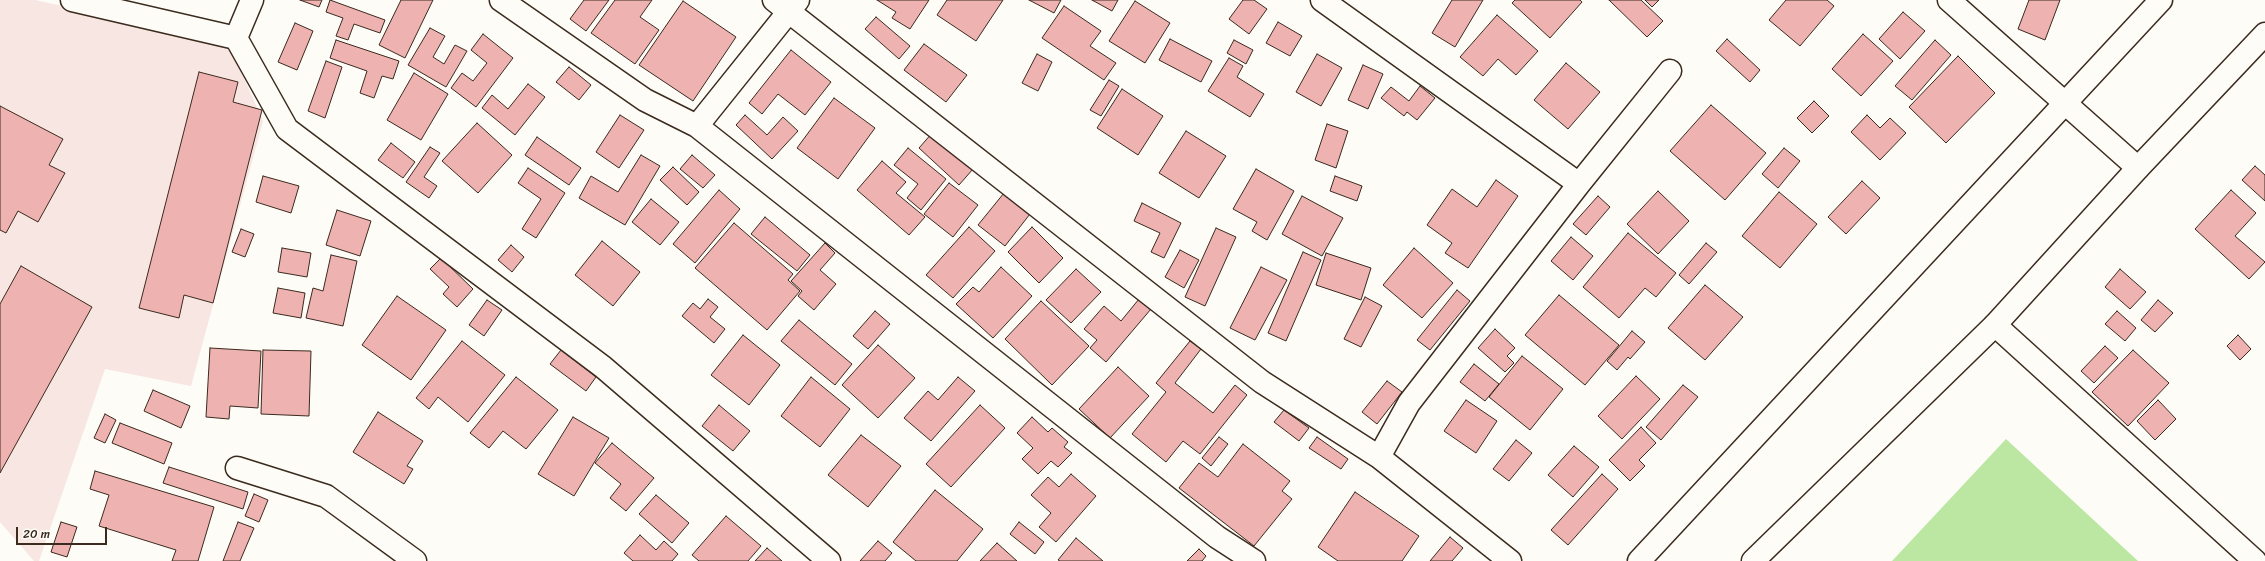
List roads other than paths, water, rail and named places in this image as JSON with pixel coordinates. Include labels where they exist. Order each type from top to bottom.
[{"type":"street","points":[[72,0],[236,38],[287,129],[603,367],[829,561]]},
{"type":"street","points":[[236,38],[252,0]]},
{"type":"street","points":[[501,0],[645,100],[698,126],[1217,537],[1254,561]]},
{"type":"street","points":[[1322,0],[1579,184]]},
{"type":"street","points":[[1950,0],[2138,168]]},
{"type":"street","points":[[1639,561],[2162,0]]},
{"type":"street","points":[[698,126],[787,4],[1262,382],[1379,457],[1510,561]]},
{"type":"street","points":[[1754,561],[1995,325],[2138,168],[2265,34]]},
{"type":"street","points":[[1379,457],[1409,403],[1579,184],[1670,71]]},
{"type":"street","points":[[1995,325],[2255,561]]},
{"type":"street","points":[[237,468],[326,496],[415,561]]}]
